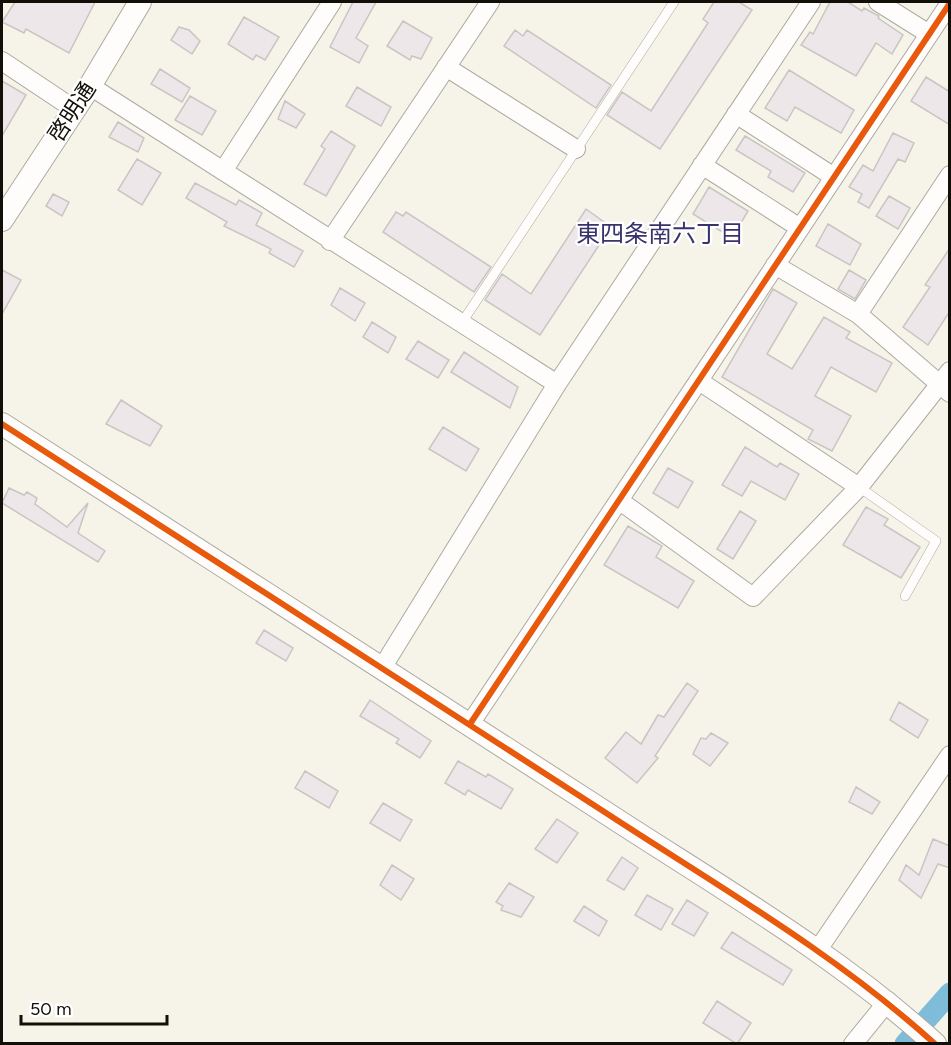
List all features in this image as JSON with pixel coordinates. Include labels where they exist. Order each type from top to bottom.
[{"type":"street","name":"啓明通","points":[[2,220],[90,86],[140,2]]},
{"type":"street","points":[[223,171],[332,2]]},
{"type":"street","points":[[330,241],[490,2]]},
{"type":"street","points":[[382,668],[556,384],[811,2]]},
{"type":"street","points":[[878,2],[929,34]]},
{"type":"street","points":[[470,724],[950,3]]},
{"type":"street","points":[[2,61],[74,109]]},
{"type":"street","points":[[446,67],[576,149]]},
{"type":"street","points":[[90,86],[556,384]]},
{"type":"street","points":[[736,114],[834,177]]},
{"type":"street","points":[[702,165],[800,228]]},
{"type":"street","points":[[858,314],[950,175]]},
{"type":"street","points":[[620,501],[753,597],[859,487],[946,383],[858,314],[775,265]]},
{"type":"street","points":[[699,381],[859,487]]},
{"type":"street","points":[[2,424],[470,724],[818,951],[894,1007],[935,1044]]},
{"type":"street","points":[[818,951],[950,755]]},
{"type":"street","points":[[853,1044],[894,1007]]},
{"type":"lane","points":[[462,324],[674,2]]},
{"type":"lane","points":[[859,487],[936,541],[905,596]]},
{"type":"building","points":[[15,2],[95,2],[69,53],[26,29],[24,33],[2,22]]},
{"type":"building","points":[[353,2],[376,2],[356,38],[368,46],[359,63],[330,47]]},
{"type":"building","points":[[714,2],[739,2],[752,10],[660,149],[607,115],[622,92],[651,111],[708,23],[703,19]]},
{"type":"building","points":[[830,2],[848,2],[862,11],[864,8],[879,16],[878,18],[903,35],[892,54],[876,43],[856,76],[801,45],[810,32],[813,34]]},
{"type":"building","points":[[244,17],[279,37],[265,60],[256,55],[253,60],[228,44]]},
{"type":"building","points":[[403,21],[432,38],[421,59],[412,56],[410,60],[387,46]]},
{"type":"building","points":[[179,27],[189,30],[200,41],[192,54],[171,40]]},
{"type":"building","points":[[515,30],[523,36],[527,30],[611,85],[596,108],[504,46]]},
{"type":"building","points":[[160,69],[190,88],[182,102],[151,84]]},
{"type":"building","points":[[789,70],[854,110],[841,133],[795,107],[787,121],[765,108]]},
{"type":"building","points":[[926,77],[950,92],[950,125],[911,101]]},
{"type":"building","points":[[2,81],[26,95],[2,136]]},
{"type":"building","points":[[357,87],[391,107],[381,126],[346,106]]},
{"type":"building","points":[[190,96],[216,111],[202,135],[175,120]]},
{"type":"building","points":[[285,101],[305,114],[296,128],[278,119]]},
{"type":"building","points":[[118,122],[144,138],[138,152],[109,137]]},
{"type":"building","points":[[331,131],[355,146],[326,196],[304,184],[325,149],[321,146]]},
{"type":"building","points":[[893,133],[914,143],[905,162],[898,159],[869,208],[858,202],[862,194],[849,187],[863,165],[873,171]]},
{"type":"building","points":[[745,136],[805,173],[793,192],[768,177],[771,171],[736,150]]},
{"type":"building","points":[[137,159],[161,173],[142,205],[118,190]]},
{"type":"building","points":[[195,183],[236,205],[239,200],[262,213],[256,225],[303,251],[294,267],[269,253],[271,249],[224,226],[227,222],[186,198]]},
{"type":"building","points":[[709,187],[748,211],[732,238],[693,214]]},
{"type":"building","points":[[53,194],[69,202],[62,216],[46,206]]},
{"type":"building","points":[[889,196],[910,208],[898,229],[876,216]]},
{"type":"building","points":[[586,209],[611,227],[540,335],[485,300],[502,274],[531,294]]},
{"type":"building","points":[[396,212],[403,216],[406,212],[491,267],[474,292],[383,232]]},
{"type":"building","points":[[828,224],[861,244],[850,265],[816,246]]},
{"type":"building","points":[[950,248],[950,311],[928,345],[903,327],[930,287],[925,285]]},
{"type":"building","points":[[2,270],[21,280],[2,314]]},
{"type":"building","points":[[849,270],[866,280],[855,299],[838,289]]},
{"type":"building","points":[[340,288],[365,303],[355,321],[331,305]]},
{"type":"building","points":[[773,289],[797,303],[767,354],[792,369],[824,317],[850,332],[846,338],[892,363],[876,392],[831,367],[815,396],[851,416],[832,451],[808,439],[813,430],[722,377]]},
{"type":"building","points":[[372,322],[396,337],[388,353],[363,337]]},
{"type":"building","points":[[418,341],[449,360],[438,378],[406,359]]},
{"type":"building","points":[[464,352],[518,387],[510,408],[451,372]]},
{"type":"building","points":[[121,400],[162,426],[150,446],[106,424]]},
{"type":"building","points":[[443,427],[479,449],[466,471],[429,449]]},
{"type":"building","points":[[745,447],[777,467],[780,463],[799,474],[785,500],[751,481],[742,496],[722,485]]},
{"type":"building","points":[[668,468],[693,482],[678,508],[653,493]]},
{"type":"building","points":[[9,488],[24,495],[27,492],[37,498],[35,504],[67,527],[88,503],[78,533],[105,551],[98,562],[2,503]]},
{"type":"building","points":[[866,507],[888,519],[884,525],[920,547],[901,578],[843,545]]},
{"type":"building","points":[[740,511],[756,521],[733,559],[717,549]]},
{"type":"building","points":[[628,526],[662,546],[656,557],[694,581],[678,608],[604,565]]},
{"type":"building","points":[[264,630],[293,648],[286,661],[256,643]]},
{"type":"building","points":[[687,683],[698,691],[655,756],[658,758],[637,783],[605,758],[626,732],[641,744],[658,715],[664,717]]},
{"type":"building","points":[[370,700],[431,741],[420,758],[396,743],[399,739],[360,716]]},
{"type":"building","points":[[899,702],[928,720],[918,738],[890,720]]},
{"type":"building","points":[[711,733],[728,743],[710,766],[693,754],[701,738],[706,739]]},
{"type":"building","points":[[458,761],[486,777],[488,774],[513,789],[501,809],[468,790],[465,795],[445,783]]},
{"type":"building","points":[[305,771],[338,791],[329,808],[295,788]]},
{"type":"building","points":[[856,787],[880,802],[872,814],[849,802]]},
{"type":"building","points":[[383,803],[412,820],[400,841],[370,823]]},
{"type":"building","points":[[557,819],[578,833],[557,863],[535,849]]},
{"type":"building","points":[[933,839],[950,846],[950,868],[938,864],[921,898],[899,880],[906,865],[919,875]]},
{"type":"building","points":[[622,857],[638,868],[624,890],[607,880]]},
{"type":"building","points":[[392,865],[414,879],[401,900],[380,885]]},
{"type":"building","points":[[509,883],[534,897],[521,917],[501,910],[503,906],[496,902]]},
{"type":"building","points":[[647,895],[673,909],[661,930],[635,915]]},
{"type":"building","points":[[687,900],[708,913],[694,936],[672,924]]},
{"type":"building","points":[[584,906],[607,921],[599,936],[574,921]]},
{"type":"building","points":[[732,932],[792,970],[783,985],[721,948]]},
{"type":"building","points":[[717,1001],[751,1023],[737,1044],[703,1023]]},
{"type":"waterway","points":[[905,1044],[950,993]]},
{"type":"cycle path","points":[[470,724],[950,3]]},
{"type":"cycle path","points":[[2,424],[774,921],[857,980],[935,1044]]},
{"type":"district","name":"東四条南六丁目","points":[[660,233]]}]
